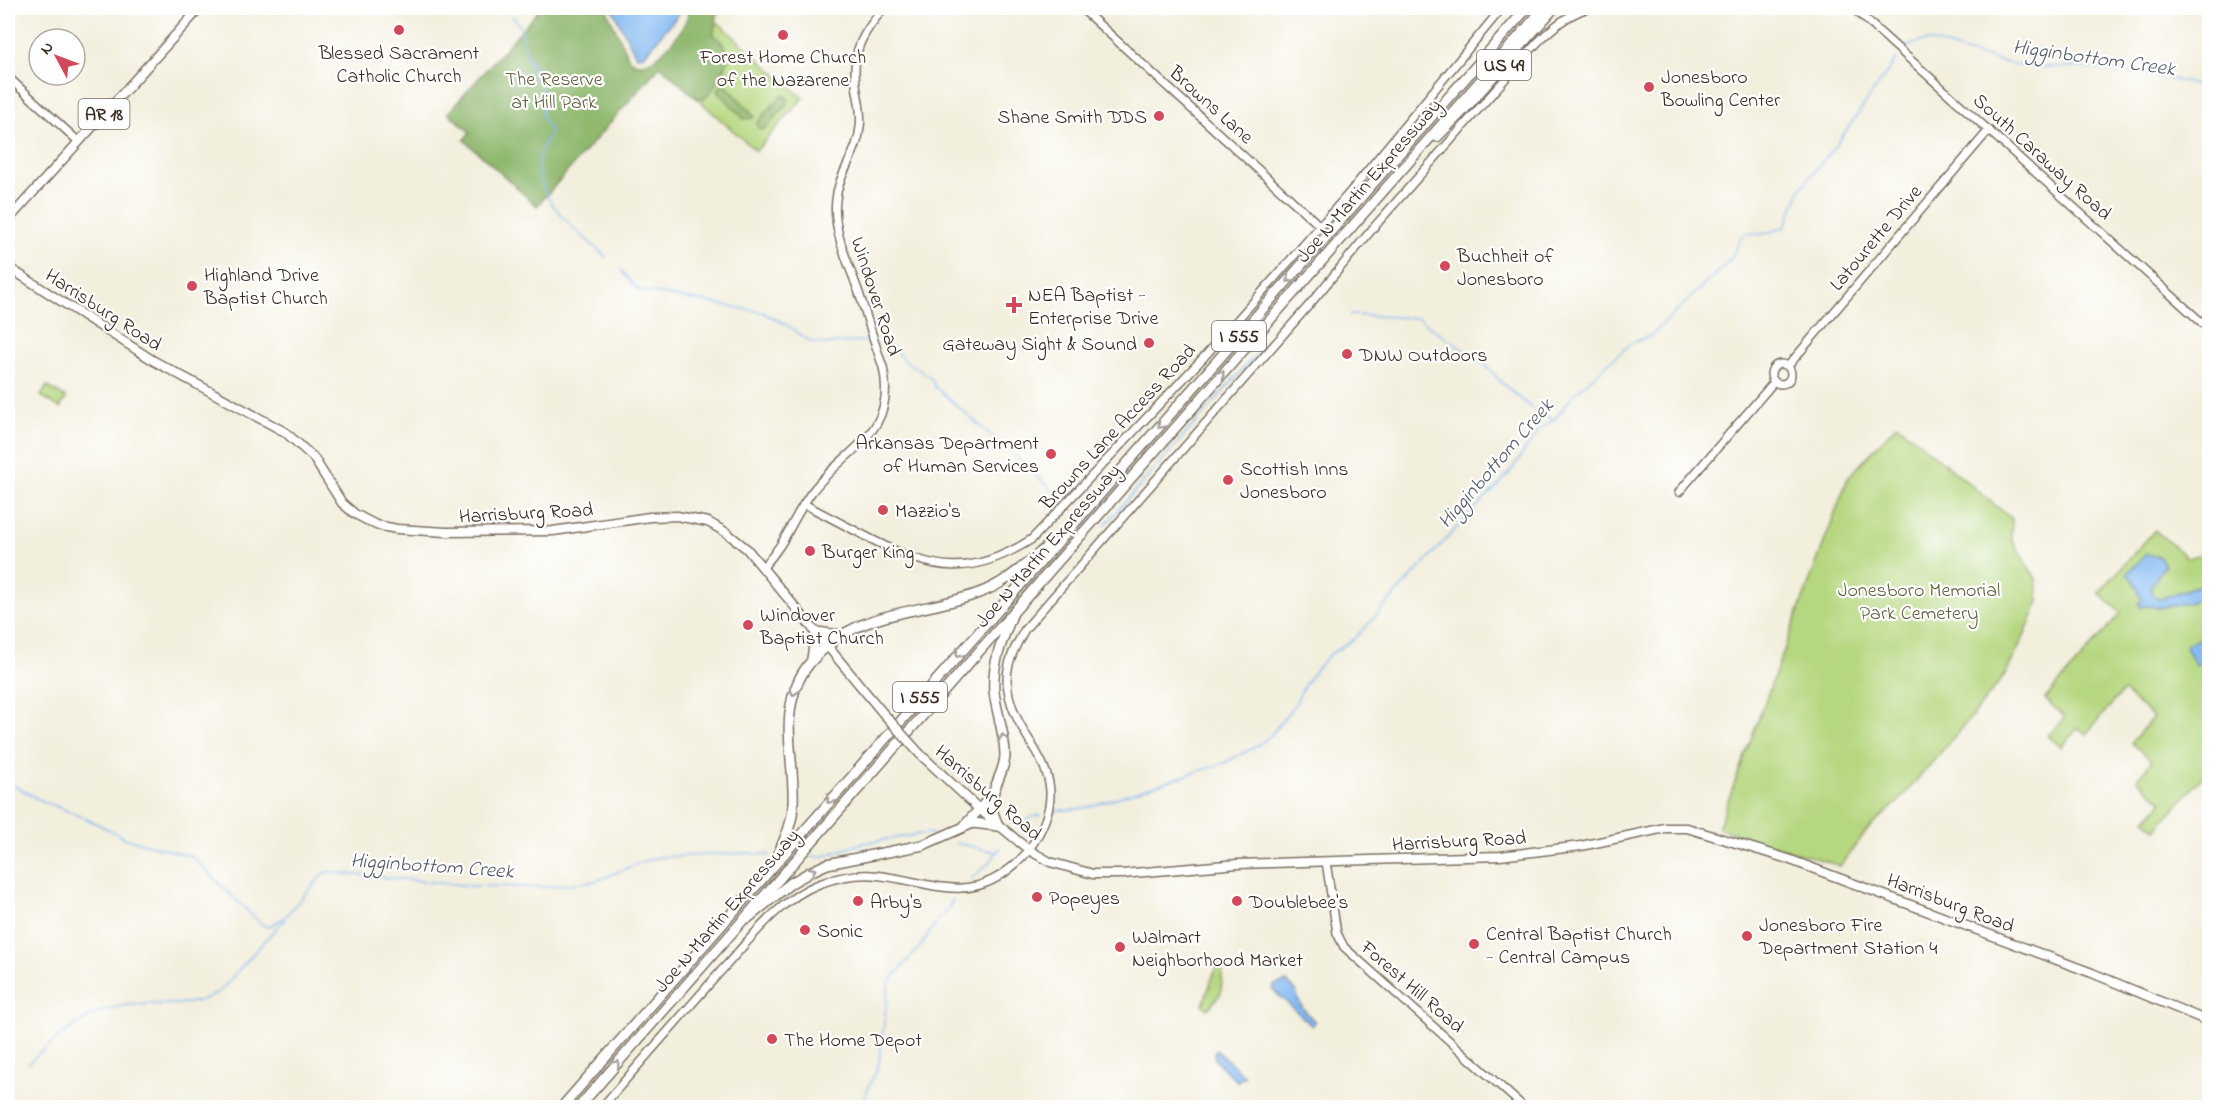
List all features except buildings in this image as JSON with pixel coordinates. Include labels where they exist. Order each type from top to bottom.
[{"type":"highway","name":"US 49","points":[[1482,59],[1518,8]]},
{"type":"highway","name":"Joe N Martin Expressway","points":[[561,1107],[1527,8]]},
{"type":"highway","name":"US 49","points":[[1404,168],[1454,121],[1545,12],[1554,8]]},
{"type":"highway","points":[[1545,12],[1560,8]]},
{"type":"highway","name":"Joe N Martin Expressway","points":[[578,1107],[1404,168]]},
{"type":"highway","points":[[774,864],[787,834],[793,806],[789,723],[791,704],[799,679],[812,659],[840,635],[868,622],[956,600],[991,588],[1067,531]]},
{"type":"highway","points":[[732,931],[791,883],[812,871],[840,861],[916,847],[935,841],[973,823],[998,826],[991,807],[1005,756],[994,692],[994,674],[997,652],[1014,610]]},
{"type":"highway","points":[[812,659],[816,632],[840,635]]},
{"type":"highway","points":[[962,827],[993,794]]},
{"type":"main road","name":"AR 18","points":[[8,220],[200,8]]},
{"type":"main road","name":"Harrisburg Road","points":[[8,267],[154,361],[285,432],[313,457],[342,502],[361,518],[376,525],[397,529],[436,531],[553,531],[650,517],[677,516],[708,522],[727,532],[763,567],[882,712],[920,753],[998,826],[1029,850],[1068,868],[1101,874],[1203,866],[1523,855],[1581,846],[1665,828],[1687,828],[1750,846],[1806,866],[2081,969],[2210,1022]]},
{"type":"street","name":"Windover Road","points":[[763,567],[783,543],[804,504],[826,476],[855,451],[870,434],[880,416],[885,396],[883,367],[837,230],[835,203],[839,182],[855,151],[860,133],[861,112],[855,71],[857,50],[865,32],[884,8]]},
{"type":"street","name":"Browns Lane","points":[[1082,8],[1320,226]]},
{"type":"street","name":"Browns Lane Access Road","points":[[804,504],[907,557],[928,564],[958,566],[992,560],[1032,539],[1204,357],[1320,226],[1502,8]]},
{"type":"street","points":[[601,1107],[768,920],[817,885],[838,878],[872,875],[962,890],[994,880],[1019,861],[1029,850],[1048,811],[1050,794],[1045,766],[1010,699],[1007,679],[1009,663],[1015,646],[1025,629],[1310,304],[1364,238],[1537,43],[1557,23],[1573,13],[1588,8]]},
{"type":"street","name":"South Caraway Road","points":[[1853,8],[2210,330]]},
{"type":"street","points":[[8,77],[79,142]]},
{"type":"street","name":"Latourette Drive","points":[[1788,366],[1989,130]]},
{"type":"street","points":[[1781,363],[1788,366],[1791,372],[1788,382],[1781,384],[1774,382],[1771,375],[1772,368],[1781,363]]},
{"type":"street","points":[[1679,492],[1774,382]]},
{"type":"street","name":"Forest Hill Road","points":[[1326,862],[1337,933],[1344,947],[1525,1107]]},
{"type":"green space","name":"The Reserve at Hill Park","points":[[541,8],[606,8],[629,59],[639,64],[655,58],[677,36],[688,13],[683,8],[719,8],[713,34],[725,46],[727,61],[721,76],[704,99],[694,96],[660,66],[537,206],[464,140],[470,132],[448,113]]},
{"type":"green space","points":[[715,20],[803,98],[756,151],[694,96],[704,99],[725,68],[728,54],[726,48],[713,34]],"holes":[[[718,90],[734,94],[751,112],[738,112]]]},
{"type":"green space","points":[[725,84],[754,116],[753,118],[744,119],[720,93],[719,88]]},
{"type":"green space","points":[[781,96],[788,99],[786,106],[764,130],[758,128],[757,123]]},
{"type":"green space","points":[[47,386],[66,398],[60,408],[41,396]]},
{"type":"green space","name":"Jonesboro Memorial Park Cemetery","points":[[1897,424],[2012,519],[2011,539],[2036,579],[2039,601],[2006,673],[1898,802],[1869,828],[1840,866],[1718,828],[1848,478]]},
{"type":"green space","points":[[2155,530],[2187,558],[2209,552],[2209,769],[2156,830],[2146,820],[2162,802],[2137,779],[2152,761],[2131,743],[2153,717],[2123,691],[2086,734],[2078,728],[2061,747],[2048,736],[2065,717],[2045,699],[2121,613],[2099,593]]},
{"type":"green space","points":[[1218,961],[1223,962],[1221,993],[1208,1009],[1203,1005]]},
{"type":"water","points":[[612,8],[669,8],[679,11],[679,14],[644,55],[636,56]]},
{"type":"water","points":[[2146,554],[2160,557],[2165,565],[2151,586],[2154,596],[2159,599],[2209,583],[2209,595],[2188,603],[2158,608],[2140,607],[2142,599],[2127,574]]},
{"type":"water","points":[[2209,634],[2209,656],[2204,656],[2197,666],[2185,648],[2187,644]]},
{"type":"water","points":[[1287,982],[1295,990],[1301,1006],[1315,1022],[1312,1026],[1273,990],[1274,985]]},
{"type":"water","points":[[1216,1050],[1245,1076],[1237,1081],[1215,1060]]},
{"type":"waterway","points":[[513,16],[520,26],[531,73],[541,84],[542,115],[550,130],[539,156],[538,171],[542,186],[559,213],[606,257]]},
{"type":"waterway","name":"Higginbottom Creek","points":[[1907,47],[1924,41],[1932,42],[2022,66],[2124,71],[2161,77],[2210,90]]},
{"type":"waterway","name":"Higginbottom Creek","points":[[1054,811],[1085,808],[1224,763],[1257,746],[1271,735],[1295,704],[1305,684],[1318,667],[1329,655],[1354,639],[1500,484],[1539,430],[1554,420],[1575,393],[1630,344],[1652,335],[1731,259],[1742,236],[1746,233],[1766,233],[1785,227],[1801,188],[1836,145],[1897,58]]},
{"type":"waterway","points":[[529,61],[540,74],[541,82]]},
{"type":"waterway","points":[[621,270],[638,290],[762,312],[815,343],[861,341],[871,343]]},
{"type":"waterway","points":[[1350,315],[1418,318],[1486,366],[1530,407],[1553,420]]},
{"type":"waterway","points":[[1105,525],[1290,316]]},
{"type":"waterway","points":[[879,344],[892,347],[904,360],[931,378],[935,387],[1023,463],[1055,493],[1060,502]]},
{"type":"waterway","name":"Higginbottom Creek","points":[[8,782],[38,799],[85,818],[127,839],[191,856],[261,924],[268,927],[284,918],[322,875],[328,872],[472,886],[544,887],[596,881],[644,861],[661,857],[748,853],[770,855]]},
{"type":"waterway","name":"Higginbottom Creek","points":[[1019,828],[1031,817],[1041,815]]},
{"type":"waterway","name":"Higginbottom Creek","points":[[811,856],[821,857],[863,843],[928,833],[934,835]]},
{"type":"waterway","name":"Higginbottom Creek","points":[[956,843],[996,852]]},
{"type":"waterway","points":[[971,879],[991,861],[1000,848]]},
{"type":"waterway","points":[[865,1108],[865,1096],[879,1063],[889,982],[923,943],[953,900]]},
{"type":"waterway","points":[[28,1063],[83,1020],[108,1009],[135,1004],[184,1003],[196,1001],[220,991],[285,920]]},
{"type":"place","name":"Blessed Sacrament Catholic Church","points":[[399,30]]},
{"type":"place","name":"Forest Home Church of the Nazarene","points":[[783,35]]},
{"type":"place","name":"Jonesboro Bowling Center","points":[[1649,87]]},
{"type":"place","name":"Shane Smith DDS","points":[[1159,116]]},
{"type":"place","name":"Buchheit of Jonesboro","points":[[1445,266]]},
{"type":"place","name":"Highland Drive Baptist Church","points":[[192,286]]},
{"type":"place","name":"NEA Baptist - Enterprise Drive","points":[[1014,305]]},
{"type":"place","name":"Gateway Sight & Sound","points":[[1149,343]]},
{"type":"place","name":"DNW Outdoors","points":[[1347,354]]},
{"type":"place","name":"Arkansas Department of Human Services","points":[[1051,454]]},
{"type":"place","name":"Scottish Inns Jonesboro","points":[[1228,480]]},
{"type":"place","name":"Mazzio's","points":[[883,510]]},
{"type":"place","name":"Burger King","points":[[810,551]]},
{"type":"place","name":"Windover Baptist Church","points":[[748,625]]},
{"type":"place","name":"Popeyes","points":[[1037,897]]},
{"type":"place","name":"Arby's","points":[[858,901]]},
{"type":"place","name":"Doublebee's","points":[[1237,901]]},
{"type":"place","name":"Sonic","points":[[805,930]]},
{"type":"place","name":"Jonesboro Fire Department Station 4","points":[[1747,936]]},
{"type":"place","name":"Central Baptist Church - Central Campus","points":[[1474,944]]},
{"type":"place","name":"Walmart Neighborhood Market","points":[[1120,947]]},
{"type":"place","name":"The Home Depot","points":[[772,1039]]}]
